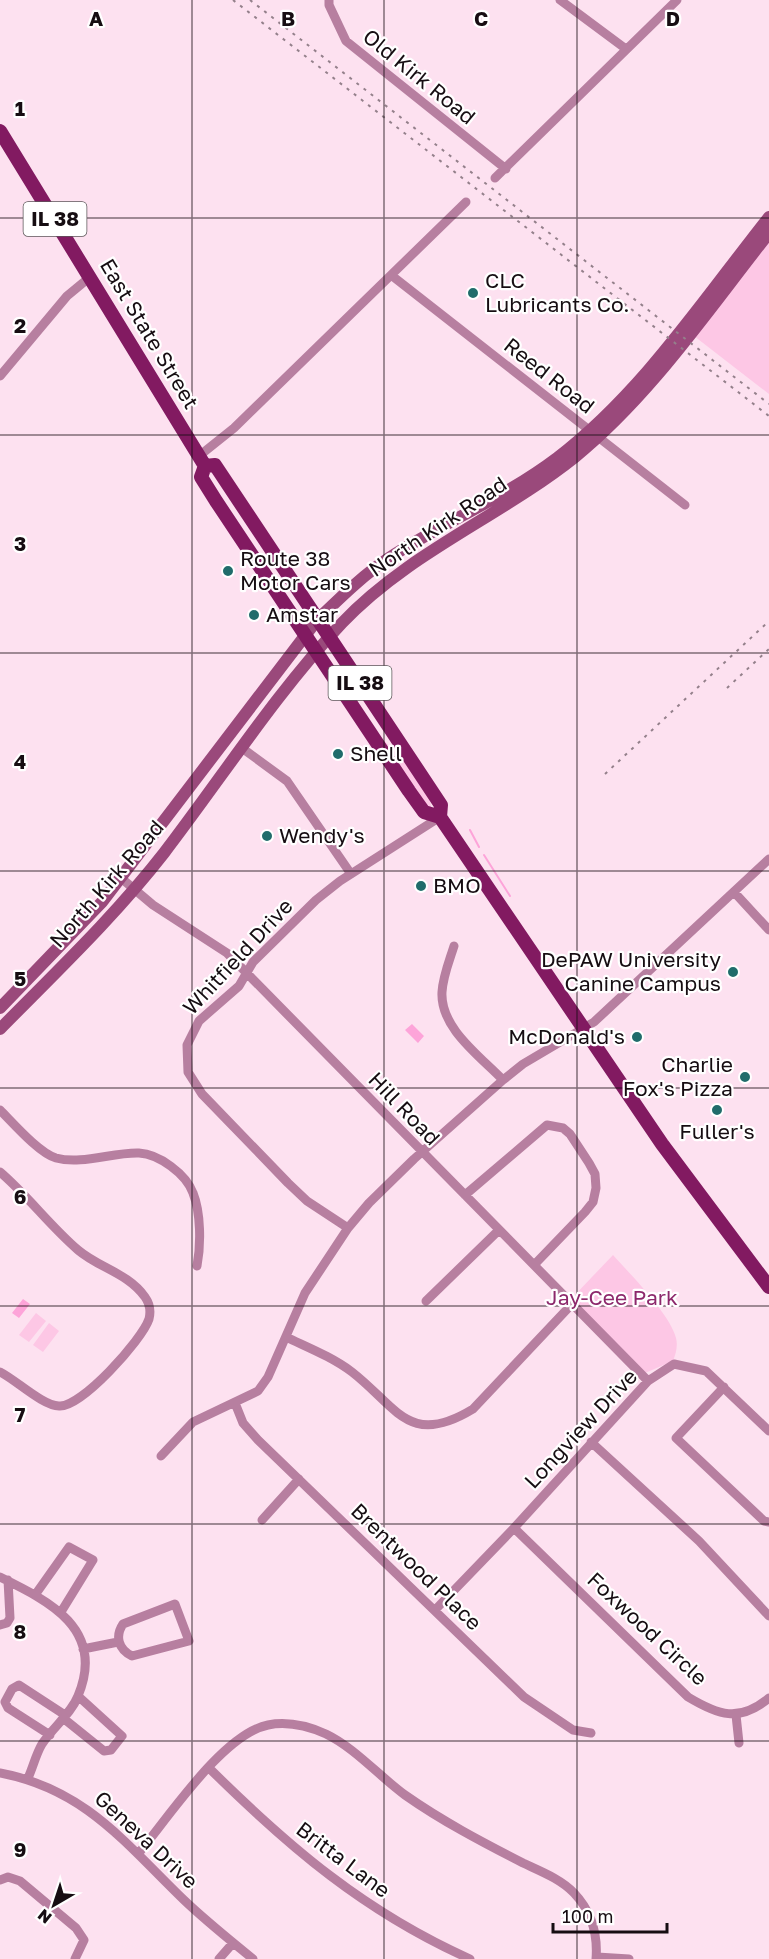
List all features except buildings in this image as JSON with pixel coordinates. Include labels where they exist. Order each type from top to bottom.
[{"type":"main road","name":"East State Street","points":[[0,131],[202,461],[201,477],[304,635],[424,812],[440,817]]},
{"type":"main road","name":"East State Street","points":[[202,461],[215,465],[441,804],[440,817],[662,1144],[769,1287]]},
{"type":"street","name":"Old Kirk Road","points":[[330,0],[329,5],[346,41],[506,169]]},
{"type":"street","points":[[560,0],[626,50]]},
{"type":"street","points":[[495,178],[677,0]]},
{"type":"street","points":[[202,461],[466,202]]},
{"type":"street","name":"North Kirk Road","points":[[0,1029],[134,889],[316,653],[349,616],[386,584],[559,456],[621,400],[769,217]]},
{"type":"street","name":"North Kirk Road","points":[[0,1008],[88,918],[121,878],[317,620],[353,586],[390,557],[499,502],[563,466],[618,417],[651,381],[769,233]]},
{"type":"street","name":"Reed Road","points":[[391,274],[685,505]]},
{"type":"street","points":[[0,376],[67,296],[90,278]]},
{"type":"street","points":[[242,748],[287,781],[351,874]]},
{"type":"street","name":"Whitfield Drive","points":[[348,1228],[307,1201],[202,1095],[188,1072],[187,1045],[199,1021],[238,986],[253,962],[316,900],[351,874],[440,817]]},
{"type":"street","points":[[160,1456],[193,1422],[258,1391],[286,1338],[305,1293],[348,1228],[369,1203],[503,1080],[523,1064],[584,1030],[769,859]]},
{"type":"street","name":"Hill Road","points":[[121,878],[164,912],[227,953],[247,972],[648,1381]]},
{"type":"street","points":[[734,892],[769,930]]},
{"type":"street","points":[[454,946],[444,976],[442,995],[446,1015],[457,1033],[503,1080]]},
{"type":"street","points":[[1,1113],[38,1146],[58,1159],[139,1153],[167,1164],[194,1193],[201,1248],[197,1266]]},
{"type":"street","points":[[465,1195],[547,1125],[563,1128],[570,1134],[594,1174],[593,1202],[534,1264]]},
{"type":"street","points":[[0,1172],[80,1252],[124,1277],[145,1296],[150,1310],[146,1326],[107,1373],[68,1406],[57,1407],[48,1403],[0,1372]]},
{"type":"street","points":[[426,1301],[499,1230]]},
{"type":"street","points":[[286,1338],[333,1359],[354,1374],[388,1407],[409,1422],[433,1425],[458,1418],[473,1409],[572,1304]]},
{"type":"street","name":"Longview Drive","points":[[435,1610],[514,1528],[648,1381],[674,1364],[706,1371],[769,1431]]},
{"type":"street","points":[[724,1387],[676,1438],[764,1521],[769,1522]]},
{"type":"street","name":"Brentwood Place","points":[[235,1403],[250,1431],[524,1697],[573,1730],[591,1733]]},
{"type":"street","points":[[591,1442],[699,1541],[769,1616]]},
{"type":"street","points":[[262,1520],[299,1479]]},
{"type":"street","name":"Foxwood Circle","points":[[514,1528],[688,1696],[712,1711],[736,1715]]},
{"type":"street","points":[[35,1595],[69,1547],[93,1560],[61,1612]]},
{"type":"street","points":[[4,1578],[61,1612],[70,1621],[83,1649],[84,1670],[78,1696],[42,1745],[28,1778]]},
{"type":"street","points":[[0,1625],[7,1623],[10,1618],[4,1578]]},
{"type":"street","points":[[175,1604],[189,1641],[132,1656],[125,1652],[118,1642],[119,1631],[123,1624],[175,1604]]},
{"type":"street","points":[[83,1649],[118,1642]]},
{"type":"street","points":[[50,1735],[8,1708],[5,1702],[12,1689],[20,1685],[64,1716],[104,1751],[111,1750],[122,1736],[78,1696]]},
{"type":"street","points":[[739,1743],[736,1715],[751,1710],[769,1698]]},
{"type":"street","points":[[138,1854],[209,1768],[245,1734],[268,1725],[305,1725],[328,1735],[442,1820],[553,1877],[572,1891],[588,1910],[596,1933],[596,1958],[629,1959]]},
{"type":"street","name":"Britta Lane","points":[[209,1768],[300,1854],[338,1883],[381,1912],[440,1946],[470,1959]]},
{"type":"street","name":"Geneva Drive","points":[[0,1773],[28,1778],[62,1792],[94,1813],[185,1901],[253,1959]]},
{"type":"street","points":[[0,1880],[8,1877],[20,1881],[76,1928],[84,1940],[75,1959]]},
{"type":"street","points":[[219,1959],[233,1943]]},
{"type":"green space","points":[[769,242],[769,394],[694,336]]},
{"type":"green space","points":[[380,736],[418,779],[425,789],[431,807],[428,809]]},
{"type":"green space","name":"Jay-Cee Park","points":[[613,1255],[658,1306],[676,1338],[673,1361],[645,1373],[571,1299]]},
{"type":"green space","points":[[36,1313],[46,1321],[29,1342],[19,1335]]},
{"type":"green space","points":[[49,1323],[59,1331],[43,1352],[33,1345]]},
{"type":"shaded area","points":[[412,1024],[424,1036],[418,1043],[405,1030]]},
{"type":"shaded area","points":[[23,1299],[30,1304],[19,1318],[12,1313]]},
{"type":"waterway","points":[[470,830],[479,847]]},
{"type":"waterway","points":[[484,855],[510,896]]},
{"type":"railway","points":[[233,0],[769,416]]},
{"type":"railway","points":[[250,0],[769,404]]},
{"type":"railway","points":[[605,774],[769,621]]},
{"type":"railway","points":[[727,688],[769,649]]},
{"type":"place","name":"CLC Lubricants Co.","points":[[473,293]]},
{"type":"place","name":"Route 38 Motor Cars","points":[[228,571]]},
{"type":"place","name":"Amstar","points":[[254,615]]},
{"type":"place","name":"Shell","points":[[338,754]]},
{"type":"place","name":"Wendy's","points":[[267,836]]},
{"type":"place","name":"BMO","points":[[421,886]]},
{"type":"place","name":"DePAW University Canine Campus","points":[[733,972]]},
{"type":"place","name":"McDonald's","points":[[637,1037]]},
{"type":"place","name":"Charlie Fox's Pizza","points":[[745,1077]]},
{"type":"place","name":"Fuller's","points":[[717,1110]]}]
